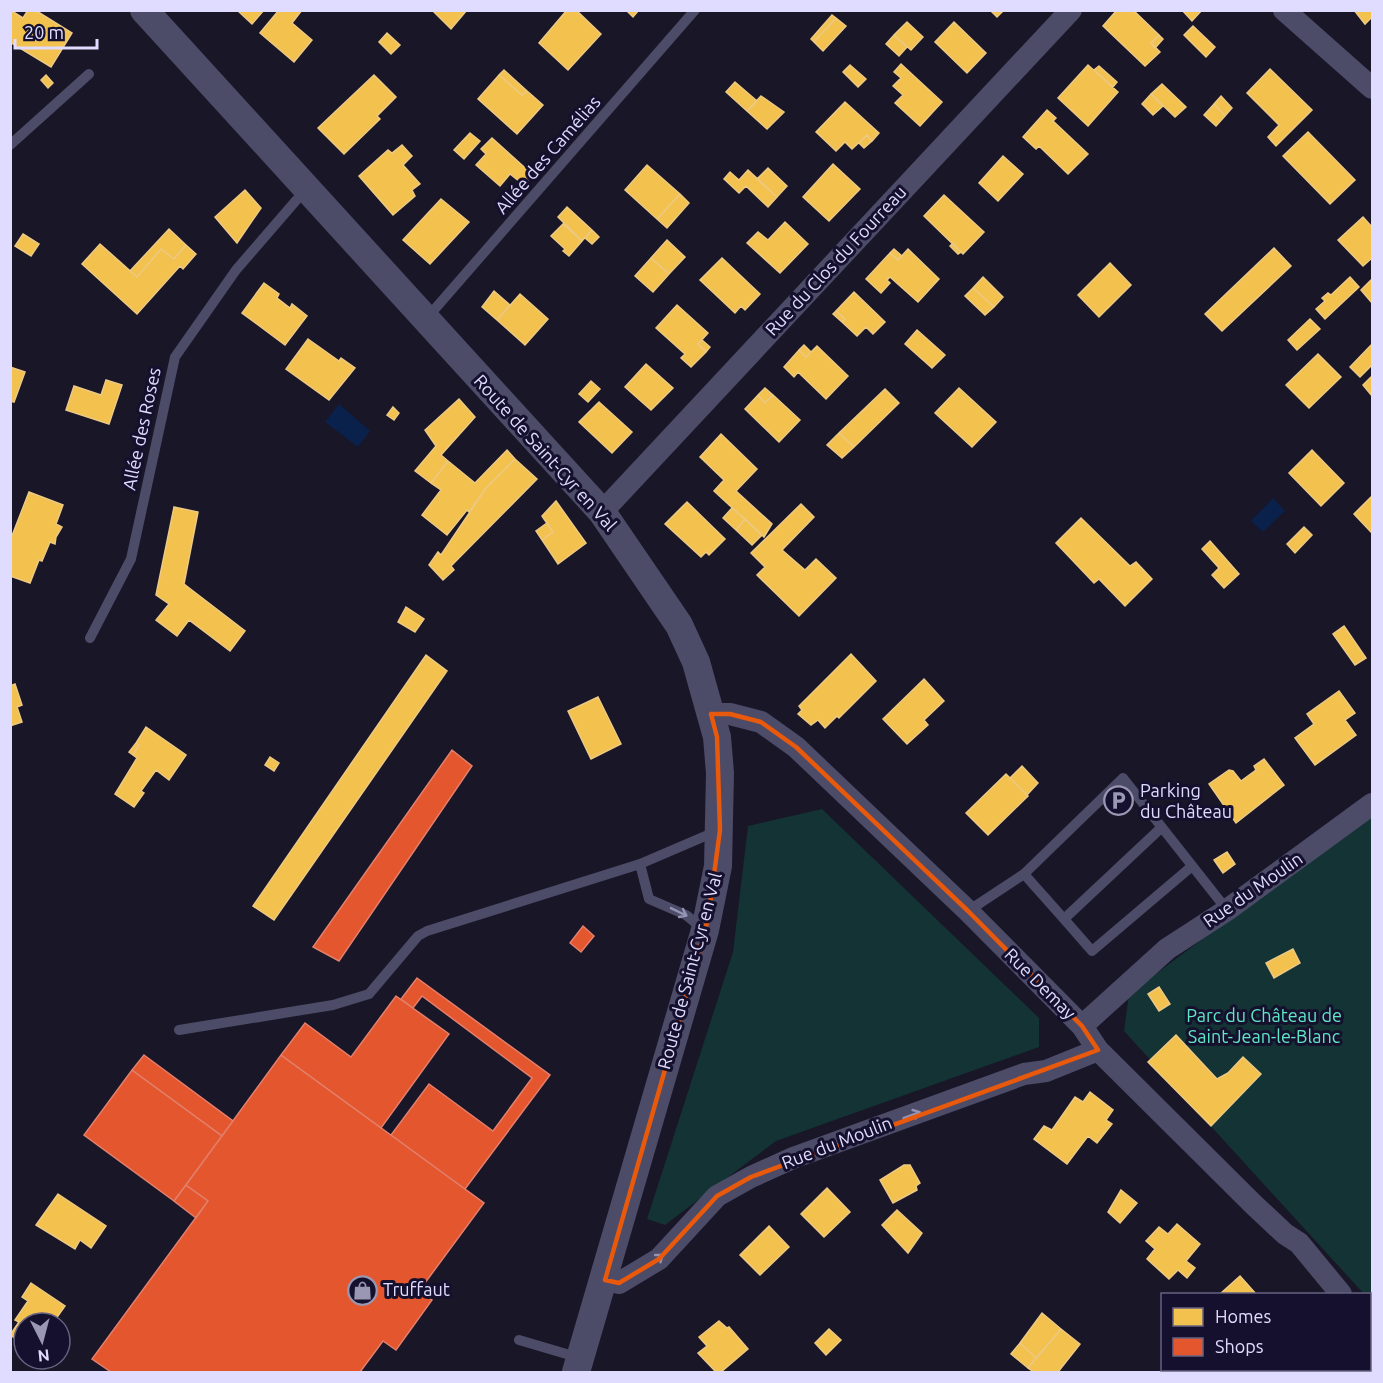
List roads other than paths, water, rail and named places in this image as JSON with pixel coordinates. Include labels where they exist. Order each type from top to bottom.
[{"type":"street","name":"Rue du Clos du Fourreau","points":[[602,512],[1071,10]]},
{"type":"street","points":[[1284,10],[1372,88]]},
{"type":"street","name":"Route de Saint-Cyr en Val","points":[[153,14],[306,189],[602,512],[679,625],[696,662],[718,746],[720,830],[718,866],[705,930],[605,1280],[578,1365]]},
{"type":"street","name":"Rue Demay","points":[[711,714],[730,714],[761,722],[796,747],[968,911],[1082,1026],[1098,1050],[1253,1204],[1285,1234],[1299,1243],[1340,1293]]},
{"type":"street","name":"Rue du Moulin","points":[[1082,1026],[1167,949],[1227,910],[1372,804]]},
{"type":"street","name":"Rue du Moulin","points":[[605,1280],[618,1283],[659,1259],[717,1196],[751,1177],[793,1158],[1024,1074],[1046,1071],[1098,1050]]},
{"type":"lane","name":"Allée des Camélias","points":[[426,320],[695,10]]},
{"type":"lane","points":[[10,145],[89,74]]},
{"type":"lane","name":"Allée des Roses","points":[[90,638],[131,560],[175,357],[236,270],[306,189]]},
{"type":"lane","points":[[968,911],[1024,874],[1123,778],[1227,910]]},
{"type":"lane","points":[[1064,919],[1161,828]]},
{"type":"lane","points":[[179,1030],[333,1005],[369,994],[418,936],[427,931],[640,864],[720,830]]},
{"type":"lane","points":[[640,864],[649,899],[686,915],[705,930]]},
{"type":"lane","points":[[1024,874],[1092,951],[1191,867]]},
{"type":"lane","points":[[519,1340],[578,1365]]},
{"type":"water","points":[[339,404],[370,431],[358,447],[325,422]]},
{"type":"water","points":[[1273,498],[1285,511],[1263,532],[1251,521]]},
{"type":"place","name":"Parking du Château","points":[[1119,801]]},
{"type":"place","name":"Truffaut","points":[[362,1290]]},
{"type":"park label","name":"Parc du Château de Saint-Jean-le-Blanc","points":[[1264,1026]]}]
